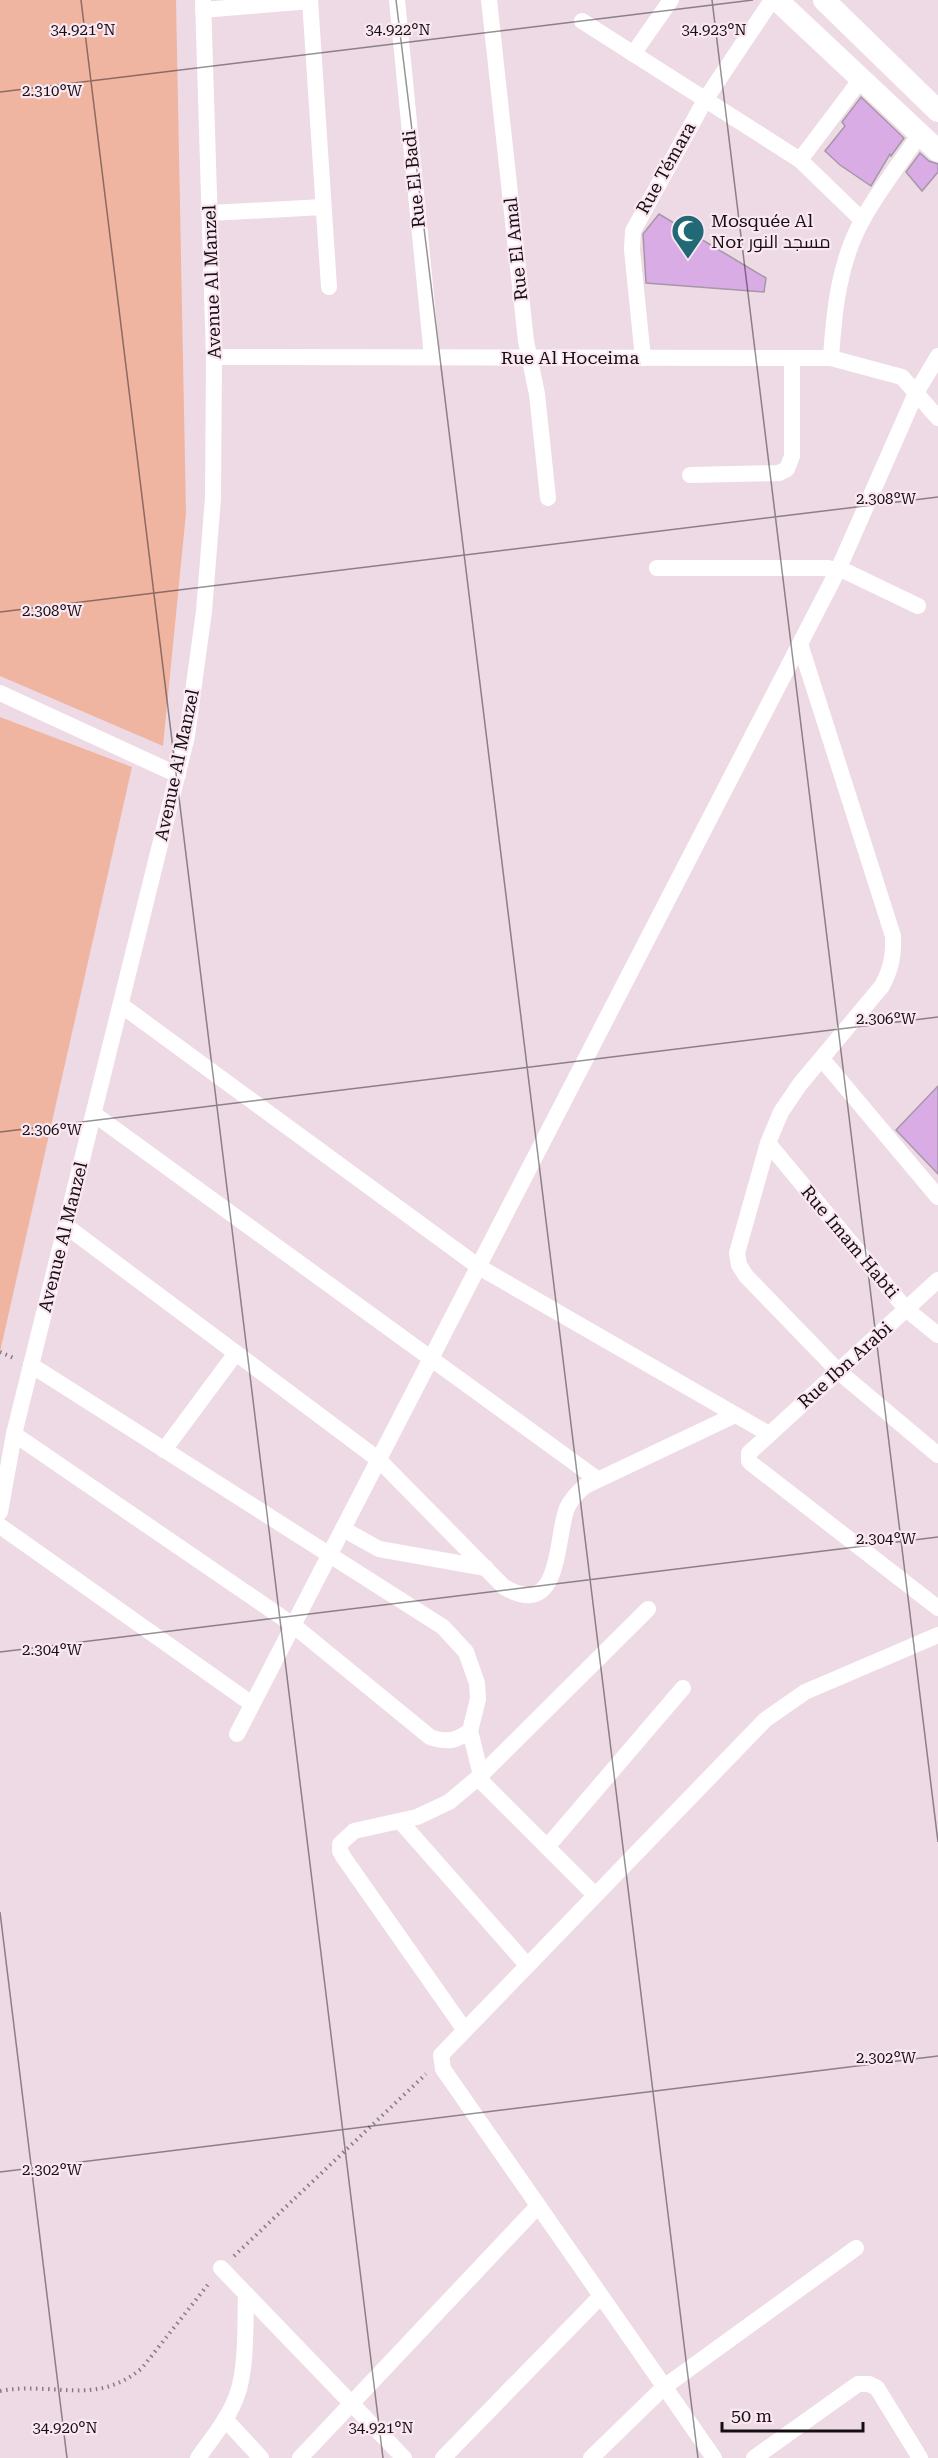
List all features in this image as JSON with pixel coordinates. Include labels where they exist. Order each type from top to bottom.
[{"type":"main road","points":[[777,0],[938,151]]},
{"type":"main road","points":[[824,0],[938,111]]},
{"type":"street","points":[[203,5],[310,0],[329,288]]},
{"type":"street","name":"Rue El Badi","points":[[397,0],[432,357]]},
{"type":"street","name":"Rue El Amal","points":[[489,0],[548,498]]},
{"type":"street","points":[[633,54],[671,0]]},
{"type":"street","name":"Rue Témara","points":[[643,358],[632,250],[633,231],[705,100],[772,0]]},
{"type":"street","name":"Avenue Al Manzel","points":[[0,1512],[14,1434],[187,736],[204,611],[213,498],[214,357],[203,5]]},
{"type":"street","points":[[582,21],[800,160],[862,220]]},
{"type":"street","points":[[800,160],[861,79]]},
{"type":"street","points":[[831,358],[833,323],[839,287],[862,220],[920,134]]},
{"type":"street","points":[[210,213],[323,207]]},
{"type":"street","points":[[237,1734],[838,570],[916,393],[938,356]]},
{"type":"street","name":"Rue Al Hoceima","points":[[214,357],[831,358],[902,377],[938,418]]},
{"type":"street","points":[[690,476],[774,473],[787,469],[792,456],[792,358]]},
{"type":"street","points":[[657,568],[818,567],[856,576],[918,606]]},
{"type":"street","points":[[800,644],[893,936],[892,962],[882,986],[800,1084],[781,1112],[768,1143],[740,1241],[737,1253],[739,1265],[746,1276],[838,1371],[938,1455]]},
{"type":"street","points":[[0,693],[178,775]]},
{"type":"street","points":[[121,1005],[479,1267],[769,1434]]},
{"type":"street","points":[[822,1059],[938,1197]]},
{"type":"street","points":[[94,1114],[597,1479]]},
{"type":"street","name":"Rue Imam Habti","points":[[768,1143],[906,1309],[938,1335]]},
{"type":"street","points":[[66,1226],[379,1460],[504,1587],[517,1594],[532,1594],[545,1588],[553,1575],[567,1508],[574,1496],[585,1486],[735,1415]]},
{"type":"street","name":"Rue Ibn Arabi","points":[[938,1280],[749,1453],[749,1461],[752,1464],[938,1608]]},
{"type":"street","points":[[164,1450],[237,1353]]},
{"type":"street","points":[[31,1365],[443,1628],[456,1639],[469,1659],[477,1683],[478,1699],[470,1731],[480,1776],[487,1787],[595,1895]]},
{"type":"street","points":[[14,1434],[293,1625],[430,1737],[444,1742],[458,1740],[470,1731]]},
{"type":"street","points":[[0,1526],[252,1704]]},
{"type":"street","points":[[343,1529],[379,1549],[486,1568]]},
{"type":"street","points":[[464,2029],[340,1851],[340,1844],[354,1831],[434,1811],[449,1802],[480,1776],[648,1609]]},
{"type":"street","points":[[714,2458],[443,2069],[441,2055],[759,1726],[784,1705],[827,1682],[935,1640]]},
{"type":"street","points":[[547,1847],[683,1688]]},
{"type":"street","points":[[400,1821],[526,1965]]},
{"type":"street","points":[[300,2458],[538,2206]]},
{"type":"street","points":[[591,2458],[664,2387],[856,2248]]},
{"type":"street","points":[[221,2268],[404,2458]]},
{"type":"street","points":[[198,2458],[225,2419],[238,2394],[244,2354],[246,2294]]},
{"type":"street","points":[[443,2458],[601,2296]]},
{"type":"street","points":[[754,2458],[858,2384],[863,2383],[877,2388],[920,2458]]},
{"type":"street","points":[[225,2419],[261,2458]]},
{"type":"shaded area","points":[[0,0],[176,0],[186,513],[163,746],[0,676]]},
{"type":"shaded area","points":[[0,717],[132,767],[0,1352]]},
{"type":"building","points":[[861,97],[904,138],[891,156],[890,154],[871,186],[840,165],[825,151],[845,126],[842,122]]},
{"type":"building","points":[[920,153],[929,161],[938,164],[938,172],[922,191],[906,172]]},
{"type":"building","name":"Mosquée Al Nor مسجد النور","points":[[659,214],[766,278],[764,292],[646,283],[643,234]]},
{"type":"building","points":[[938,1086],[938,1174],[896,1130]]},
{"type":"place","name":"Mosquée Al Nor مسجد النور","points":[[688,260]]}]
